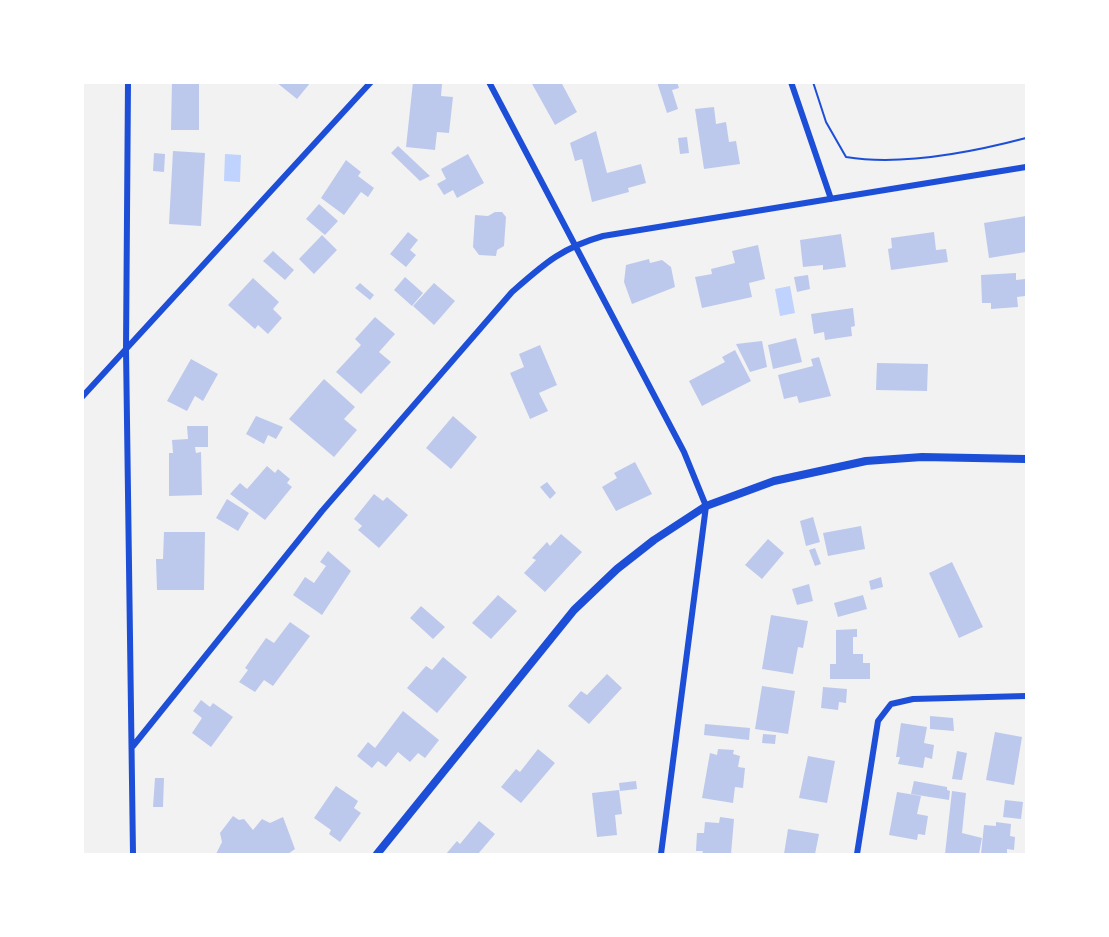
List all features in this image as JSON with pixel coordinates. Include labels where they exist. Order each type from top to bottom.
[{"type":"street","points":[[128,82],[126,349],[133,855]]},
{"type":"street","points":[[82,398],[371,82]]},
{"type":"street","points":[[489,82],[684,452],[706,506],[661,855]]},
{"type":"street","points":[[791,82],[831,199]]},
{"type":"street","points":[[133,746],[322,511],[512,292],[548,261],[573,245],[603,236],[1026,166]]},
{"type":"street","points":[[377,855],[574,610],[617,569],[654,540],[706,506],[774,481],[866,461],[922,457],[1026,459]]},
{"type":"street","points":[[857,855],[878,721],[891,704],[913,699],[1026,696]]},
{"type":"path","points":[[813,82],[826,122],[846,157],[864,160],[968,153],[1026,138]]},
{"type":"water","points":[[225,154],[241,155],[240,182],[224,181]]},
{"type":"water","points":[[790,286],[795,313],[780,316],[775,289]]},
{"type":"building","points":[[172,82],[199,83],[199,130],[171,130]]},
{"type":"building","points":[[276,82],[311,82],[297,99]]},
{"type":"building","points":[[413,82],[442,84],[441,96],[453,97],[449,133],[437,132],[435,150],[406,147]]},
{"type":"building","points":[[531,82],[561,82],[577,112],[555,125]]},
{"type":"building","points":[[657,82],[677,82],[679,88],[672,90],[678,109],[667,113]]},
{"type":"building","points":[[714,107],[716,124],[726,122],[729,142],[736,141],[740,164],[704,169],[695,109]]},
{"type":"building","points":[[596,131],[607,173],[641,164],[646,183],[628,188],[629,192],[592,202],[582,159],[575,161],[570,143]]},
{"type":"building","points":[[687,137],[689,153],[680,154],[678,138]]},
{"type":"building","points":[[398,146],[430,176],[420,181],[391,153]]},
{"type":"building","points":[[173,151],[205,153],[201,226],[169,224]]},
{"type":"building","points":[[154,153],[165,154],[164,172],[153,171]]},
{"type":"building","points":[[468,154],[484,183],[457,198],[453,190],[444,195],[437,184],[446,179],[441,169]]},
{"type":"building","points":[[346,160],[361,172],[358,176],[374,188],[368,197],[361,192],[344,215],[321,198]]},
{"type":"building","points":[[319,204],[338,221],[325,235],[306,219]]},
{"type":"building","points":[[495,212],[502,212],[506,217],[504,246],[497,250],[496,256],[479,255],[473,247],[475,215],[488,216]]},
{"type":"building","points":[[1026,216],[1026,252],[989,258],[984,223]]},
{"type":"building","points":[[408,232],[418,240],[410,250],[416,255],[406,267],[390,254]]},
{"type":"building","points":[[934,232],[936,250],[946,249],[948,262],[891,270],[888,249],[892,248],[891,238]]},
{"type":"building","points":[[841,234],[846,267],[823,270],[823,265],[803,267],[800,240]]},
{"type":"building","points":[[322,235],[337,250],[314,274],[299,259]]},
{"type":"building","points":[[758,245],[765,279],[749,283],[752,297],[702,308],[695,277],[712,274],[711,269],[735,263],[732,251]]},
{"type":"building","points":[[273,251],[294,270],[285,280],[263,261]]},
{"type":"building","points":[[649,259],[650,263],[662,260],[671,267],[675,287],[632,304],[624,282],[626,265]]},
{"type":"building","points":[[1016,273],[1016,280],[1025,279],[1025,296],[1017,297],[1018,307],[991,309],[991,303],[982,303],[981,275]]},
{"type":"building","points":[[808,275],[810,289],[797,292],[794,277]]},
{"type":"building","points":[[405,277],[423,293],[412,306],[394,290]]},
{"type":"building","points":[[253,278],[279,302],[273,309],[282,318],[268,334],[258,325],[255,329],[228,305]]},
{"type":"building","points":[[360,283],[374,295],[370,300],[355,288]]},
{"type":"building","points":[[434,283],[455,301],[434,325],[413,306]]},
{"type":"building","points":[[853,308],[855,326],[851,327],[852,336],[825,340],[824,332],[814,334],[811,314]]},
{"type":"building","points":[[375,317],[395,334],[379,352],[391,362],[361,394],[336,372],[361,345],[355,339]]},
{"type":"building","points":[[796,338],[802,362],[773,369],[768,345]]},
{"type":"building","points":[[762,341],[767,367],[750,372],[736,344]]},
{"type":"building","points":[[540,345],[557,385],[539,393],[548,411],[530,419],[510,373],[524,367],[519,354]]},
{"type":"building","points":[[735,350],[751,381],[702,406],[689,381],[725,362],[722,357]]},
{"type":"building","points":[[819,357],[831,396],[799,403],[797,396],[784,399],[778,375],[813,366],[811,359]]},
{"type":"building","points":[[191,359],[218,374],[203,401],[195,396],[187,411],[167,401]]},
{"type":"building","points":[[877,363],[928,364],[927,391],[876,390]]},
{"type":"building","points":[[324,379],[355,407],[344,419],[357,430],[334,457],[289,419]]},
{"type":"building","points":[[256,416],[283,427],[276,439],[268,435],[264,444],[246,434]]},
{"type":"building","points":[[453,416],[477,437],[451,469],[426,448]]},
{"type":"building","points":[[187,426],[208,426],[208,447],[195,447],[196,453],[201,452],[202,495],[169,496],[169,453],[173,453],[172,440],[188,439]]},
{"type":"building","points":[[635,462],[652,494],[616,511],[602,487],[617,478],[614,473]]},
{"type":"building","points":[[267,466],[275,473],[278,469],[290,479],[287,483],[292,487],[265,520],[230,494],[240,483],[247,489]]},
{"type":"building","points":[[547,482],[556,493],[550,499],[540,487]]},
{"type":"building","points":[[374,494],[383,501],[387,497],[408,515],[379,548],[358,530],[362,526],[354,519]]},
{"type":"building","points":[[227,499],[249,513],[238,531],[216,518]]},
{"type":"building","points":[[813,517],[820,542],[806,546],[800,521]]},
{"type":"building","points":[[861,526],[865,549],[828,556],[823,533]]},
{"type":"building","points":[[164,532],[205,532],[204,590],[157,590],[156,559],[163,559]]},
{"type":"building","points":[[561,534],[582,552],[545,592],[524,573],[536,560],[532,558],[547,542],[550,546]]},
{"type":"building","points":[[768,539],[784,553],[762,579],[745,565]]},
{"type":"building","points":[[815,548],[821,564],[815,566],[809,550]]},
{"type":"building","points":[[328,551],[351,571],[322,615],[293,595],[305,577],[314,583],[326,566],[320,562]]},
{"type":"building","points":[[952,562],[983,627],[959,638],[929,573]]},
{"type":"building","points":[[881,577],[883,587],[871,590],[869,581]]},
{"type":"building","points":[[809,584],[813,601],[797,605],[792,589]]},
{"type":"building","points":[[498,595],[517,611],[491,639],[472,623]]},
{"type":"building","points":[[863,595],[867,609],[838,617],[834,603]]},
{"type":"building","points":[[421,606],[445,627],[433,639],[410,618]]},
{"type":"building","points":[[771,615],[808,621],[803,648],[798,647],[793,674],[762,669]]},
{"type":"building","points":[[290,622],[310,636],[273,686],[264,680],[255,692],[239,682],[248,670],[245,668],[266,638],[274,643]]},
{"type":"building","points":[[857,629],[857,637],[853,637],[853,654],[863,654],[863,663],[870,663],[870,679],[830,679],[830,664],[836,664],[836,630]]},
{"type":"building","points":[[443,657],[467,677],[437,713],[407,688],[426,666],[432,670]]},
{"type":"building","points":[[607,674],[622,688],[589,724],[568,706],[581,691],[587,695]]},
{"type":"building","points":[[762,686],[795,691],[788,734],[755,729]]},
{"type":"building","points":[[823,687],[847,689],[846,703],[839,702],[838,710],[821,708]]},
{"type":"building","points":[[201,700],[210,707],[213,703],[233,717],[211,747],[192,733],[202,718],[193,711]]},
{"type":"building","points":[[403,711],[439,740],[425,758],[418,753],[410,762],[398,752],[386,767],[378,761],[372,768],[357,756],[368,742],[375,748]]},
{"type":"building","points":[[930,716],[953,718],[954,731],[930,729]]},
{"type":"building","points":[[901,723],[927,727],[924,743],[934,745],[932,759],[925,757],[923,768],[898,764],[900,757],[896,757]]},
{"type":"building","points":[[705,724],[750,728],[749,740],[704,735]]},
{"type":"building","points":[[995,732],[1022,737],[1014,785],[986,780]]},
{"type":"building","points":[[763,734],[776,735],[775,744],[762,743]]},
{"type":"building","points":[[538,749],[555,763],[521,803],[501,787],[516,769],[520,772]]},
{"type":"building","points":[[718,749],[734,750],[733,754],[740,756],[738,767],[745,768],[743,788],[735,787],[733,803],[702,798],[710,753],[717,755]]},
{"type":"building","points":[[957,751],[967,753],[962,780],[952,779]]},
{"type":"building","points":[[808,756],[835,761],[827,803],[799,798]]},
{"type":"building","points":[[155,778],[164,778],[163,807],[153,807]]},
{"type":"building","points":[[636,781],[637,789],[620,791],[619,783]]},
{"type":"building","points":[[914,781],[947,787],[950,791],[949,800],[911,794]]},
{"type":"building","points":[[336,786],[358,801],[354,808],[361,813],[340,842],[329,834],[331,830],[314,818]]},
{"type":"building","points":[[619,790],[622,814],[615,815],[617,835],[597,837],[592,793]]},
{"type":"building","points":[[952,791],[966,793],[962,833],[982,838],[979,854],[945,854]]},
{"type":"building","points":[[897,792],[921,796],[917,814],[928,816],[925,835],[918,834],[917,840],[889,835]]},
{"type":"building","points":[[1005,800],[1023,802],[1021,819],[1003,817]]},
{"type":"building","points":[[233,816],[239,820],[244,819],[253,830],[262,819],[270,823],[283,817],[295,849],[288,854],[216,854],[222,842],[220,833]]},
{"type":"building","points":[[720,817],[734,819],[731,854],[702,854],[703,851],[696,851],[697,833],[704,833],[705,822],[719,823]]},
{"type":"building","points":[[479,821],[495,834],[478,854],[446,854],[457,841],[460,844]]},
{"type":"building","points":[[996,822],[1011,824],[1010,836],[1015,837],[1014,850],[1007,849],[1007,854],[981,854],[984,825],[996,826]]},
{"type":"building","points":[[788,829],[819,834],[815,854],[784,854]]}]
